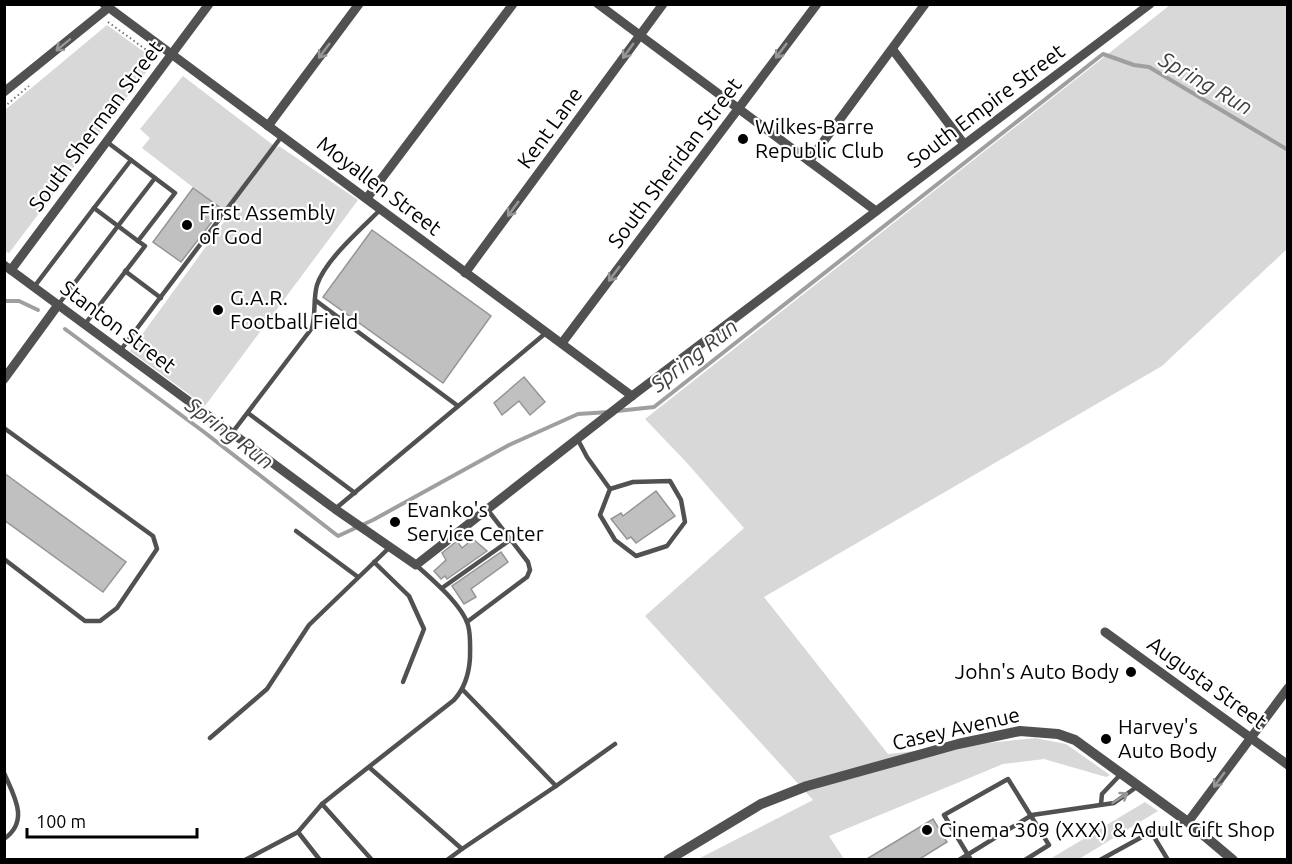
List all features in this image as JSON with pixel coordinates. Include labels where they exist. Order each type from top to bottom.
[{"type":"street","name":"South Sherman Street","points":[[8,267],[107,142],[209,4]]},
{"type":"street","points":[[268,126],[359,4]]},
{"type":"street","points":[[367,198],[513,4]]},
{"type":"street","points":[[598,4],[876,211]]},
{"type":"street","name":"Kent Lane","points":[[465,273],[663,4]]},
{"type":"street","name":"South Sheridan Street","points":[[562,343],[816,4]]},
{"type":"street","points":[[809,161],[925,4]]},
{"type":"street","name":"South Empire Street","points":[[416,565],[616,408],[1150,4]]},
{"type":"street","name":"Moyallen Street","points":[[106,6],[632,396]]},
{"type":"street","points":[[4,92],[106,6]]},
{"type":"street","points":[[893,50],[964,144]]},
{"type":"street","name":"Stanton Street","points":[[8,267],[232,434],[416,565]]},
{"type":"street","points":[[4,379],[58,304]]},
{"type":"street","name":"Augusta Street","points":[[1105,632],[1287,765]]},
{"type":"street","points":[[1188,822],[1287,688]]},
{"type":"street","name":"Casey Avenue","points":[[668,860],[745,813],[779,796],[958,744],[1020,732],[1058,734],[1075,740],[1188,822],[1233,860]]},
{"type":"lane","points":[[120,351],[282,136]]},
{"type":"lane","points":[[107,142],[175,193],[138,241]]},
{"type":"lane","points":[[34,287],[131,160]]},
{"type":"lane","points":[[58,304],[154,178]]},
{"type":"lane","points":[[85,325],[145,246],[94,208]]},
{"type":"lane","points":[[232,434],[312,328],[317,284],[326,266],[381,209]]},
{"type":"lane","points":[[125,271],[160,298]]},
{"type":"lane","points":[[315,300],[458,406]]},
{"type":"lane","points":[[335,509],[547,332]]},
{"type":"lane","points":[[248,413],[355,493]]},
{"type":"lane","points":[[4,428],[153,536],[157,549],[117,608],[100,621],[85,621],[4,559]]},
{"type":"lane","points":[[577,438],[587,457],[610,489]]},
{"type":"lane","points":[[670,481],[681,500],[685,522],[667,546],[636,556],[615,540],[600,515],[610,489],[633,482],[670,481]]},
{"type":"lane","points":[[467,622],[527,577],[530,570],[528,562],[487,509]]},
{"type":"lane","points":[[296,531],[358,577]]},
{"type":"lane","points":[[442,588],[510,540]]},
{"type":"lane","points":[[210,738],[267,689],[309,625],[390,547]]},
{"type":"lane","points":[[374,562],[409,596],[424,629],[403,682]]},
{"type":"lane","points":[[245,860],[298,832],[322,804],[370,768],[454,700],[463,690],[470,664],[471,639],[467,622],[442,588],[416,565]]},
{"type":"lane","points":[[463,690],[556,786]]},
{"type":"lane","points":[[447,860],[615,744]]},
{"type":"lane","points":[[370,768],[462,849]]},
{"type":"lane","points":[[4,773],[20,809],[18,824],[4,839]]},
{"type":"lane","points":[[1101,804],[1102,794],[1121,773]]},
{"type":"lane","points":[[971,860],[944,815],[1008,779],[1049,845],[1025,860]]},
{"type":"lane","points":[[958,860],[1032,815],[1114,803],[1138,785]]},
{"type":"lane","points":[[322,804],[372,860]]},
{"type":"lane","points":[[1100,860],[1125,844],[1151,832],[1188,822]]},
{"type":"lane","points":[[298,832],[320,860]]},
{"type":"lane","points":[[1151,832],[1168,860]]},
{"type":"path","points":[[107,21],[157,58]]},
{"type":"path","points":[[4,107],[30,85]]},
{"type":"shaded area","points":[[1170,5],[1287,5],[1287,249],[1162,366],[764,597],[888,754],[1035,738],[1066,744],[1110,775],[1106,777],[1044,759],[1003,764],[829,836],[844,859],[698,859],[813,800],[645,616],[744,528],[645,419]]},
{"type":"shaded area","points":[[107,25],[155,60],[9,253],[4,251],[5,110]]},
{"type":"shaded area","name":"G.A.R. Football Field","points":[[183,76],[277,148],[279,146],[358,200],[205,406],[130,351],[229,215],[142,148],[150,138],[140,129]]},
{"type":"shaded area","points":[[1145,802],[1158,811],[1079,859],[1050,859]]},
{"type":"building","name":"First Assembly of God","points":[[193,188],[222,209],[181,262],[153,242]]},
{"type":"building","points":[[372,230],[491,316],[443,383],[323,297]]},
{"type":"building","points":[[524,377],[545,402],[530,415],[519,401],[502,415],[494,403]]},
{"type":"building","points":[[4,473],[126,562],[103,592],[4,520]]},
{"type":"building","points":[[656,491],[675,516],[636,543],[631,537],[627,539],[611,519],[621,513],[623,516]]},
{"type":"building","points":[[473,539],[487,551],[447,579],[445,576],[441,579],[434,571],[446,560],[442,553],[457,541],[462,548]]},
{"type":"building","points":[[501,552],[508,562],[471,589],[476,597],[464,604],[452,586]]},
{"type":"building","name":"Cinema 309 (XXX) & Adult Gift Shop","points":[[933,819],[947,842],[918,860],[865,860]]},
{"type":"waterway","name":"Spring Run","points":[[617,411],[654,407],[1103,54],[1134,65],[1149,67],[1288,150]]},
{"type":"waterway","name":"Spring Run","points":[[4,301],[19,301],[38,310]]},
{"type":"waterway","name":"Spring Run","points":[[65,329],[204,432],[338,536],[373,520],[509,445],[578,414],[609,412]]},
{"type":"place","name":"Wilkes-Barre Republic Club","points":[[743,139]]},
{"type":"place","name":"First Assembly of God","points":[[187,225]]},
{"type":"place","name":"G.A.R. Football Field","points":[[218,310]]},
{"type":"place","name":"Evanko's Service Center","points":[[395,522]]},
{"type":"place","name":"John's Auto Body","points":[[1131,672]]},
{"type":"place","name":"Harvey's Auto Body","points":[[1106,739]]},
{"type":"place","name":"Cinema 309 (XXX) & Adult Gift Shop","points":[[927,830]]}]
